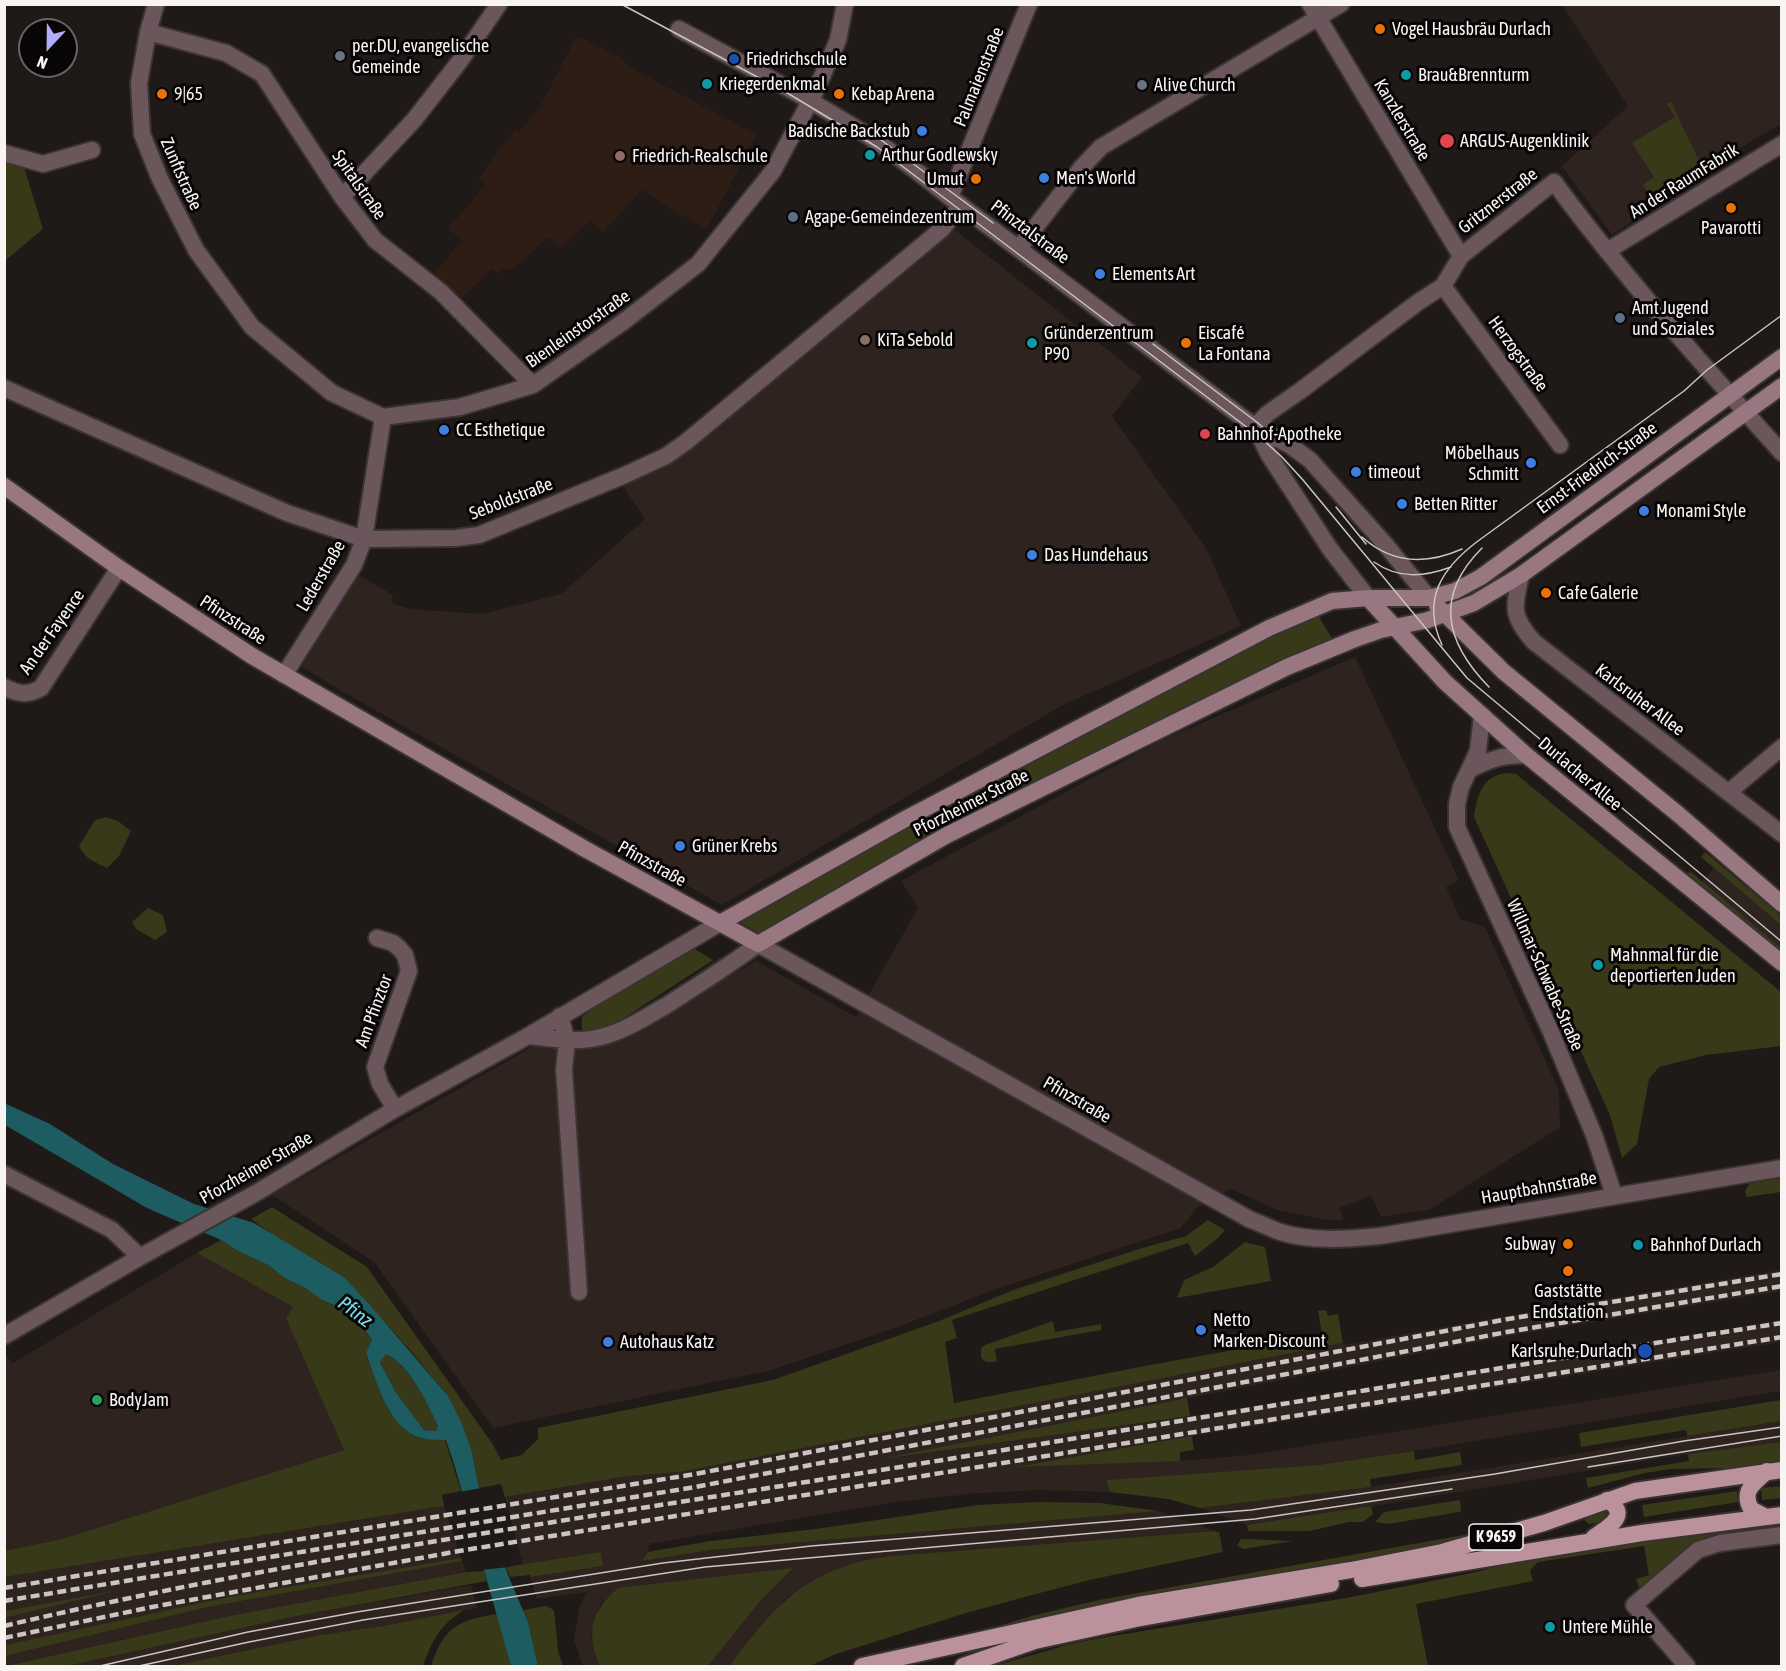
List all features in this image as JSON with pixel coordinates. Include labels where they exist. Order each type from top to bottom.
[{"type":"main road","name":"Ernst-Friedrich-Straße","points":[[1429,598],[1455,591],[1481,577],[1782,357]]},
{"type":"main road","points":[[1444,613],[1474,603],[1521,575],[1782,386]]},
{"type":"main road","name":"Pfinzstraße","points":[[4,486],[119,568],[284,675],[585,849],[758,944]]},
{"type":"main road","name":"Pforzheimer Straße","points":[[720,923],[906,818],[1269,628],[1332,601],[1368,598],[1429,598]]},
{"type":"main road","name":"Durlacher Allee","points":[[1368,598],[1444,682],[1526,755],[1782,963]]},
{"type":"main road","name":"Durlacher Allee","points":[[1429,598],[1504,672],[1678,814],[1782,904]]},
{"type":"main road","name":"Pforzheimer Straße","points":[[758,944],[947,835],[1287,667],[1332,647],[1393,627],[1428,620],[1444,613]]},
{"type":"main road","points":[[1774,1470],[1748,1490],[1746,1498],[1751,1509],[1774,1516]]},
{"type":"main road","name":"K 9659","points":[[862,1666],[1138,1605],[1351,1570],[1442,1552],[1544,1522],[1635,1491],[1774,1470]]},
{"type":"main road","points":[[1587,1542],[1616,1521],[1615,1508],[1606,1500]]},
{"type":"main road","name":"K 9659","points":[[963,1666],[1035,1641],[1136,1619],[1642,1533],[1774,1516]]},
{"type":"street","name":"Zunftstraße","points":[[156,4],[148,32],[139,83],[142,134],[160,179],[196,250],[252,327],[332,393],[383,417]]},
{"type":"street","points":[[342,197],[414,120],[460,61],[499,4]]},
{"type":"street","name":"Bienleinstorstraße","points":[[383,417],[460,407],[533,385],[623,322],[698,264],[772,171],[810,101],[838,40],[845,4]]},
{"type":"street","name":"Palmaienstraße","points":[[956,201],[1029,4]]},
{"type":"street","points":[[1019,248],[1082,167],[1101,147],[1314,11],[1341,4]]},
{"type":"street","name":"Kanzlerstraße","points":[[1314,11],[1461,256]]},
{"type":"street","name":"Pfinztalstraße","points":[[679,30],[810,101],[872,138],[907,162],[1255,427],[1291,446],[1310,460],[1385,544],[1429,598]]},
{"type":"street","name":"Spitalstraße","points":[[148,32],[226,52],[262,74],[342,197],[375,240],[441,292],[533,385]]},
{"type":"street","name":"An der RaumFabrik","points":[[1607,251],[1782,144]]},
{"type":"street","points":[[4,153],[43,164],[92,150]]},
{"type":"street","name":"Gritznerstraße","points":[[1255,427],[1267,414],[1443,286],[1461,256],[1554,182],[1607,251],[1730,396],[1782,453]]},
{"type":"street","name":"Seboldstraße","points":[[4,388],[287,513],[364,539],[456,538],[479,535],[626,475],[666,456],[686,442],[942,229],[956,201]]},
{"type":"street","name":"Herzogstraße","points":[[1443,286],[1560,445]]},
{"type":"street","name":"Lederstraße","points":[[284,675],[354,565],[364,539],[383,417]]},
{"type":"street","name":"Pfinztalstraße","points":[[1255,427],[1269,455],[1326,542],[1368,598]]},
{"type":"street","name":"An der Fayence","points":[[4,687],[24,694],[33,693],[41,687],[119,568]]},
{"type":"street","name":"Karlsruher Allee","points":[[1521,575],[1514,605],[1519,622],[1534,642],[1782,834]]},
{"type":"street","name":"Willmar-Schwabe-Straße","points":[[1482,715],[1478,750],[1456,804],[1457,827],[1550,1030],[1594,1135],[1614,1195]]},
{"type":"street","points":[[1729,792],[1782,747]]},
{"type":"street","points":[[1469,770],[1488,760],[1505,755],[1526,755]]},
{"type":"street","name":"Pforzheimer Straße","points":[[4,1336],[234,1205],[394,1109],[528,1036],[720,923]]},
{"type":"street","name":"Am Pfinztor","points":[[377,938],[393,943],[399,948],[405,955],[409,971],[375,1067],[380,1084],[394,1109]]},
{"type":"street","name":"Pforzheimer Straße","points":[[528,1036],[567,1041],[602,1037],[635,1024],[723,970],[758,944]]},
{"type":"street","name":"Pfinzstraße","points":[[758,944],[1249,1219],[1281,1232],[1302,1236]]},
{"type":"street","points":[[560,1016],[567,1041],[564,1069],[579,1292]]},
{"type":"street","name":"Hauptbahnstraße","points":[[1302,1236],[1344,1239],[1380,1236],[1782,1168]]},
{"type":"street","points":[[4,1174],[112,1230],[140,1257]]},
{"type":"street","points":[[1687,1666],[1634,1605],[1698,1550],[1720,1543],[1782,1535]]},
{"type":"shaded area","points":[[1562,5],[1781,5],[1781,124],[1719,160],[1612,235],[1562,166],[1628,106]]},
{"type":"shaded area","name":"Friedrich-Realschule","points":[[577,36],[626,60],[624,64],[757,135],[706,230],[642,190],[603,232],[590,220],[561,248],[549,237],[513,269],[504,269],[498,274],[492,269],[462,298],[434,274],[462,240],[448,229],[486,184],[479,178],[515,129],[519,132],[539,108]]},
{"type":"shaded area","points":[[955,230],[1142,377],[1112,416],[1206,548],[1241,626],[1063,705],[722,905],[297,664],[357,574],[393,595],[391,603],[411,609],[482,614],[561,594],[645,519],[623,486],[824,337]]},
{"type":"shaded area","points":[[1355,657],[1459,880],[1446,887],[1460,919],[1485,927],[1559,1091],[1560,1127],[1429,1210],[1381,1217],[1371,1196],[1339,1208],[1344,1220],[1327,1220],[1277,1210],[1231,1189],[1197,1207],[1181,1228],[996,1289],[903,1325],[772,1370],[493,1428],[375,1263],[272,1195],[539,1043],[634,1030],[756,961],[856,1017],[918,908],[901,881],[1162,740]]},
{"type":"shaded area","points":[[1714,868],[1781,925],[1781,948],[1702,882]]},
{"type":"shaded area","points":[[197,1253],[293,1307],[287,1318],[344,1450],[62,1539],[5,1551],[4,1353],[13,1363]]},
{"type":"shaded area","points":[[1781,1270],[1781,1291],[1508,1336],[892,1458],[1190,1416],[1781,1320],[1781,1342],[1192,1436],[1021,1466],[1193,1460],[1249,1455],[1781,1370],[1781,1391],[1318,1465],[1106,1480],[1110,1492],[1040,1490],[980,1493],[896,1502],[649,1544],[643,1561],[712,1550],[1158,1511],[1215,1531],[890,1556],[788,1597],[729,1666],[708,1666],[762,1599],[792,1569],[602,1602],[591,1636],[601,1666],[583,1666],[574,1640],[579,1608],[587,1592],[537,1599],[530,1577],[603,1566],[601,1552],[523,1565],[505,1497],[628,1476],[680,1472],[1343,1343],[1344,1345]]},
{"type":"shaded area","points":[[1781,1421],[1781,1442],[1675,1456],[1295,1519],[1247,1525],[1200,1508],[1371,1487]]},
{"type":"shaded area","points":[[444,1506],[461,1558],[233,1596],[5,1645],[5,1618],[106,1593],[5,1611],[4,1577]]},
{"type":"shaded area","points":[[462,1561],[466,1572],[229,1616],[5,1666],[5,1656],[208,1607]]},
{"type":"shaded area","points":[[471,1585],[477,1608],[383,1626],[320,1635],[172,1666],[67,1666],[297,1616]]},
{"type":"green space","points":[[1671,102],[1701,165],[1652,198],[1643,185],[1654,177],[1632,143],[1675,117],[1667,104]]},
{"type":"green space","points":[[4,159],[23,164],[43,229],[6,260]]},
{"type":"green space","points":[[1316,612],[1333,640],[764,936],[734,919],[884,835]]},
{"type":"green space","points":[[1506,773],[1516,774],[1781,992],[1781,1046],[1706,1055],[1659,1067],[1649,1079],[1637,1144],[1622,1158],[1610,1115],[1474,817],[1482,788],[1491,778]]},
{"type":"green space","points":[[106,817],[118,821],[131,831],[119,856],[107,868],[87,857],[79,846],[95,820]]},
{"type":"green space","points":[[1705,852],[1781,916],[1781,925],[1701,857]]},
{"type":"green space","points":[[1690,871],[1781,948],[1781,950],[1684,877]]},
{"type":"green space","points":[[148,908],[163,915],[167,932],[155,940],[136,929],[132,922]]},
{"type":"green space","points":[[693,948],[713,960],[607,1029],[585,1031],[582,1029],[582,1017],[596,1005]]},
{"type":"green space","points":[[1781,1178],[1781,1192],[1747,1197],[1745,1191],[1750,1183]]},
{"type":"green space","points":[[272,1207],[367,1267],[492,1443],[501,1460],[522,1455],[538,1439],[538,1428],[773,1380],[939,1321],[1013,1290],[1186,1236],[1208,1220],[1225,1230],[1195,1256],[1188,1243],[952,1320],[957,1338],[945,1342],[954,1403],[1322,1334],[1318,1311],[1326,1310],[1328,1316],[1338,1314],[1343,1343],[680,1472],[628,1476],[505,1497],[501,1484],[479,1488],[471,1448],[448,1396],[345,1278],[281,1241],[251,1219]]},
{"type":"green space","points":[[221,1240],[268,1265],[286,1279],[304,1287],[322,1300],[353,1314],[372,1339],[366,1354],[385,1404],[401,1426],[411,1433],[425,1439],[445,1440],[461,1491],[442,1495],[444,1506],[5,1577],[4,1551],[62,1539],[344,1450],[286,1318],[293,1307],[197,1253]]},
{"type":"green space","points":[[1245,1242],[1265,1247],[1271,1281],[1177,1298],[1184,1280],[1213,1267]]},
{"type":"green space","points":[[1053,1321],[1055,1332],[1101,1324],[1101,1330],[995,1349],[997,1361],[995,1362],[986,1362],[981,1358],[981,1348],[985,1345]]},
{"type":"green space","points":[[386,1354],[410,1376],[438,1426],[436,1432],[424,1430],[395,1391],[380,1361]]},
{"type":"green space","points":[[1187,1398],[1190,1416],[876,1460]]},
{"type":"green space","points":[[1781,1400],[1781,1421],[1687,1436],[1686,1430],[1581,1447],[1579,1433]]},
{"type":"green space","points":[[1192,1436],[1194,1450],[1180,1452],[1180,1461],[1015,1467]]},
{"type":"green space","points":[[1781,1442],[1781,1463],[1731,1468],[1671,1469],[1645,1473],[1588,1488],[1586,1478],[1689,1461],[1688,1454]]},
{"type":"green space","points":[[1414,1451],[1415,1460],[1460,1452],[1462,1465],[1370,1479],[1371,1487],[1200,1508],[1168,1499],[1110,1492],[1106,1480],[1318,1465]]},
{"type":"green space","points":[[1781,1486],[1781,1498],[1762,1500],[1761,1488]]},
{"type":"green space","points":[[1737,1491],[1738,1502],[1644,1517],[1642,1505]]},
{"type":"green space","points":[[1460,1500],[1461,1511],[1459,1512],[1388,1524],[1375,1522],[1384,1512]]},
{"type":"green space","points":[[1039,1502],[1100,1503],[1158,1511],[712,1550],[642,1561],[648,1552],[710,1541],[816,1529],[978,1505]]},
{"type":"green space","points":[[1371,1506],[1373,1514],[1363,1522],[1349,1522],[1310,1531],[1248,1531],[1247,1525]]},
{"type":"green space","points":[[1606,1511],[1608,1516],[1603,1522],[1589,1524],[1585,1521],[1585,1515]]},
{"type":"green space","points":[[1781,1521],[1781,1530],[1717,1538],[1642,1590],[1636,1579],[1649,1575],[1644,1546],[1538,1562],[1530,1570],[1533,1581],[1416,1604],[1428,1666],[994,1666],[1094,1639],[1346,1598],[1477,1572],[1512,1561],[1708,1530]]},
{"type":"green space","points":[[1219,1532],[1223,1552],[1094,1579],[966,1613],[836,1654],[810,1666],[729,1666],[767,1619],[794,1593],[827,1573],[853,1563],[890,1556]]},
{"type":"green space","points":[[1475,1533],[1476,1537],[1458,1541],[968,1636],[1031,1616],[1099,1600]]},
{"type":"green space","points":[[1241,1539],[1293,1541],[1244,1549],[1237,1546]]},
{"type":"green space","points":[[601,1552],[603,1566],[530,1577],[530,1575],[510,1577],[506,1567]]},
{"type":"green space","points":[[461,1558],[462,1561],[208,1607],[5,1656],[5,1645],[233,1596]]},
{"type":"green space","points":[[793,1568],[762,1599],[708,1666],[601,1666],[599,1664],[593,1641],[594,1622],[602,1605],[618,1588]]},
{"type":"green space","points":[[484,1571],[487,1581],[297,1616],[67,1666],[6,1666],[229,1616],[466,1572]]},
{"type":"green space","points":[[119,1590],[5,1618],[5,1611]]},
{"type":"green space","points":[[546,1606],[554,1610],[558,1651],[563,1666],[538,1666],[523,1610]]},
{"type":"green space","points":[[464,1610],[448,1622],[438,1634],[423,1666],[172,1666],[320,1635],[383,1626]]},
{"type":"green space","points":[[497,1614],[511,1666],[431,1666],[441,1642],[454,1628],[472,1619]]},
{"type":"water","name":"Pfinz","points":[[4,1103],[50,1124],[113,1164],[194,1204],[254,1223],[345,1278],[448,1396],[460,1420],[471,1448],[479,1488],[508,1575],[528,1622],[538,1666],[511,1666],[446,1440],[425,1439],[411,1433],[392,1415],[379,1390],[366,1353],[372,1339],[353,1314],[322,1300],[304,1287],[286,1279],[268,1265],[221,1240],[147,1208],[5,1125]],"holes":[[[386,1354],[410,1375],[423,1396],[438,1426],[436,1431],[424,1430],[395,1391],[380,1362]]]},
{"type":"pier","points":[[482,1488],[509,1567],[481,1570],[458,1492]]},
{"type":"tram line","points":[[621,4],[789,94],[877,147],[1261,438],[1303,480],[1467,678],[1782,942]]},
{"type":"tram line","points":[[877,137],[993,223]]},
{"type":"tram line","points":[[1442,645],[1436,628],[1435,599],[1445,574],[1465,551],[1684,391],[1707,370],[1782,315]]},
{"type":"tram line","points":[[1153,344],[1258,423],[1276,440]]},
{"type":"tram line","points":[[1559,492],[1598,464]]},
{"type":"tram line","points":[[1336,507],[1366,544]]},
{"type":"tram line","points":[[1362,537],[1385,553],[1410,559],[1435,558],[1462,549]]},
{"type":"tram line","points":[[1482,548],[1467,566],[1457,584],[1452,601],[1451,619],[1455,636],[1463,653],[1489,687]]},
{"type":"tram line","points":[[1374,562],[1383,568],[1411,575],[1431,573],[1451,567]]},
{"type":"tram line","points":[[100,1666],[248,1632],[357,1612],[663,1563],[811,1546],[1251,1510],[1495,1474],[1684,1441],[1782,1427]]},
{"type":"tram line","points":[[1588,1467],[1782,1436]]},
{"type":"tram line","points":[[139,1666],[363,1620],[705,1567],[1255,1519],[1452,1489]]},
{"type":"railway","points":[[4,1588],[695,1474],[1508,1319],[1782,1274]]},
{"type":"railway","points":[[4,1601],[695,1487],[1507,1332],[1782,1286]]},
{"type":"railway","points":[[4,1626],[208,1582],[413,1545],[1782,1323]]},
{"type":"railway","points":[[4,1638],[152,1607],[459,1551],[1782,1337]]},
{"type":"place","name":"Vogel Hausbräu Durlach","points":[[1380,29]]},
{"type":"place","name":"per.DU, evangelische Gemeinde","points":[[340,56]]},
{"type":"place","name":"Friedrichschule","points":[[734,59]]},
{"type":"place","name":"Brau&Brennturm","points":[[1406,75]]},
{"type":"place","name":"Kriegerdenkmal","points":[[707,84]]},
{"type":"place","name":"Alive Church","points":[[1142,85]]},
{"type":"place","name":"9|65","points":[[162,94]]},
{"type":"place","name":"Kebap Arena","points":[[839,94]]},
{"type":"place","name":"Badische Backstub","points":[[922,131]]},
{"type":"place","name":"ARGUS-Augenklinik","points":[[1447,141]]},
{"type":"place","name":"Arthur Godlewsky","points":[[870,155]]},
{"type":"place","name":"Friedrich-Realschule","points":[[620,156]]},
{"type":"place","name":"Men's World","points":[[1044,178]]},
{"type":"place","name":"Umut","points":[[976,179]]},
{"type":"place","name":"Pavarotti","points":[[1731,208]]},
{"type":"place","name":"Agape-Gemeindezentrum","points":[[793,217]]},
{"type":"place","name":"Elements Art","points":[[1100,274]]},
{"type":"place","name":"Amt Jugend und Soziales","points":[[1620,318]]},
{"type":"place","name":"KiTa Sebold","points":[[865,340]]},
{"type":"place","name":"Gründerzentrum P90","points":[[1032,343]]},
{"type":"place","name":"Eiscafé La Fontana","points":[[1186,343]]},
{"type":"place","name":"CC Esthetique","points":[[444,430]]},
{"type":"place","name":"Bahnhof-Apotheke","points":[[1205,434]]},
{"type":"place","name":"Möbelhaus Schmitt","points":[[1531,463]]},
{"type":"place","name":"timeout","points":[[1356,472]]},
{"type":"place","name":"Betten Ritter","points":[[1402,504]]},
{"type":"place","name":"Monami Style","points":[[1644,511]]},
{"type":"place","name":"Das Hundehaus","points":[[1032,555]]},
{"type":"place","name":"Cafe Galerie","points":[[1546,593]]},
{"type":"place","name":"Grüner Krebs","points":[[680,846]]},
{"type":"place","name":"Mahnmal für die deportierten Juden","points":[[1598,965]]},
{"type":"place","name":"Subway","points":[[1568,1244]]},
{"type":"place","name":"Bahnhof Durlach","points":[[1638,1245]]},
{"type":"place","name":"Gaststätte Endstation","points":[[1568,1271]]},
{"type":"place","name":"Netto Marken-Discount","points":[[1201,1330]]},
{"type":"place","name":"Autohaus Katz","points":[[608,1342]]},
{"type":"place","name":"Karlsruhe-Durlach","points":[[1645,1351]]},
{"type":"place","name":"BodyJam","points":[[97,1400]]},
{"type":"place","name":"Untere Mühle","points":[[1550,1627]]}]
